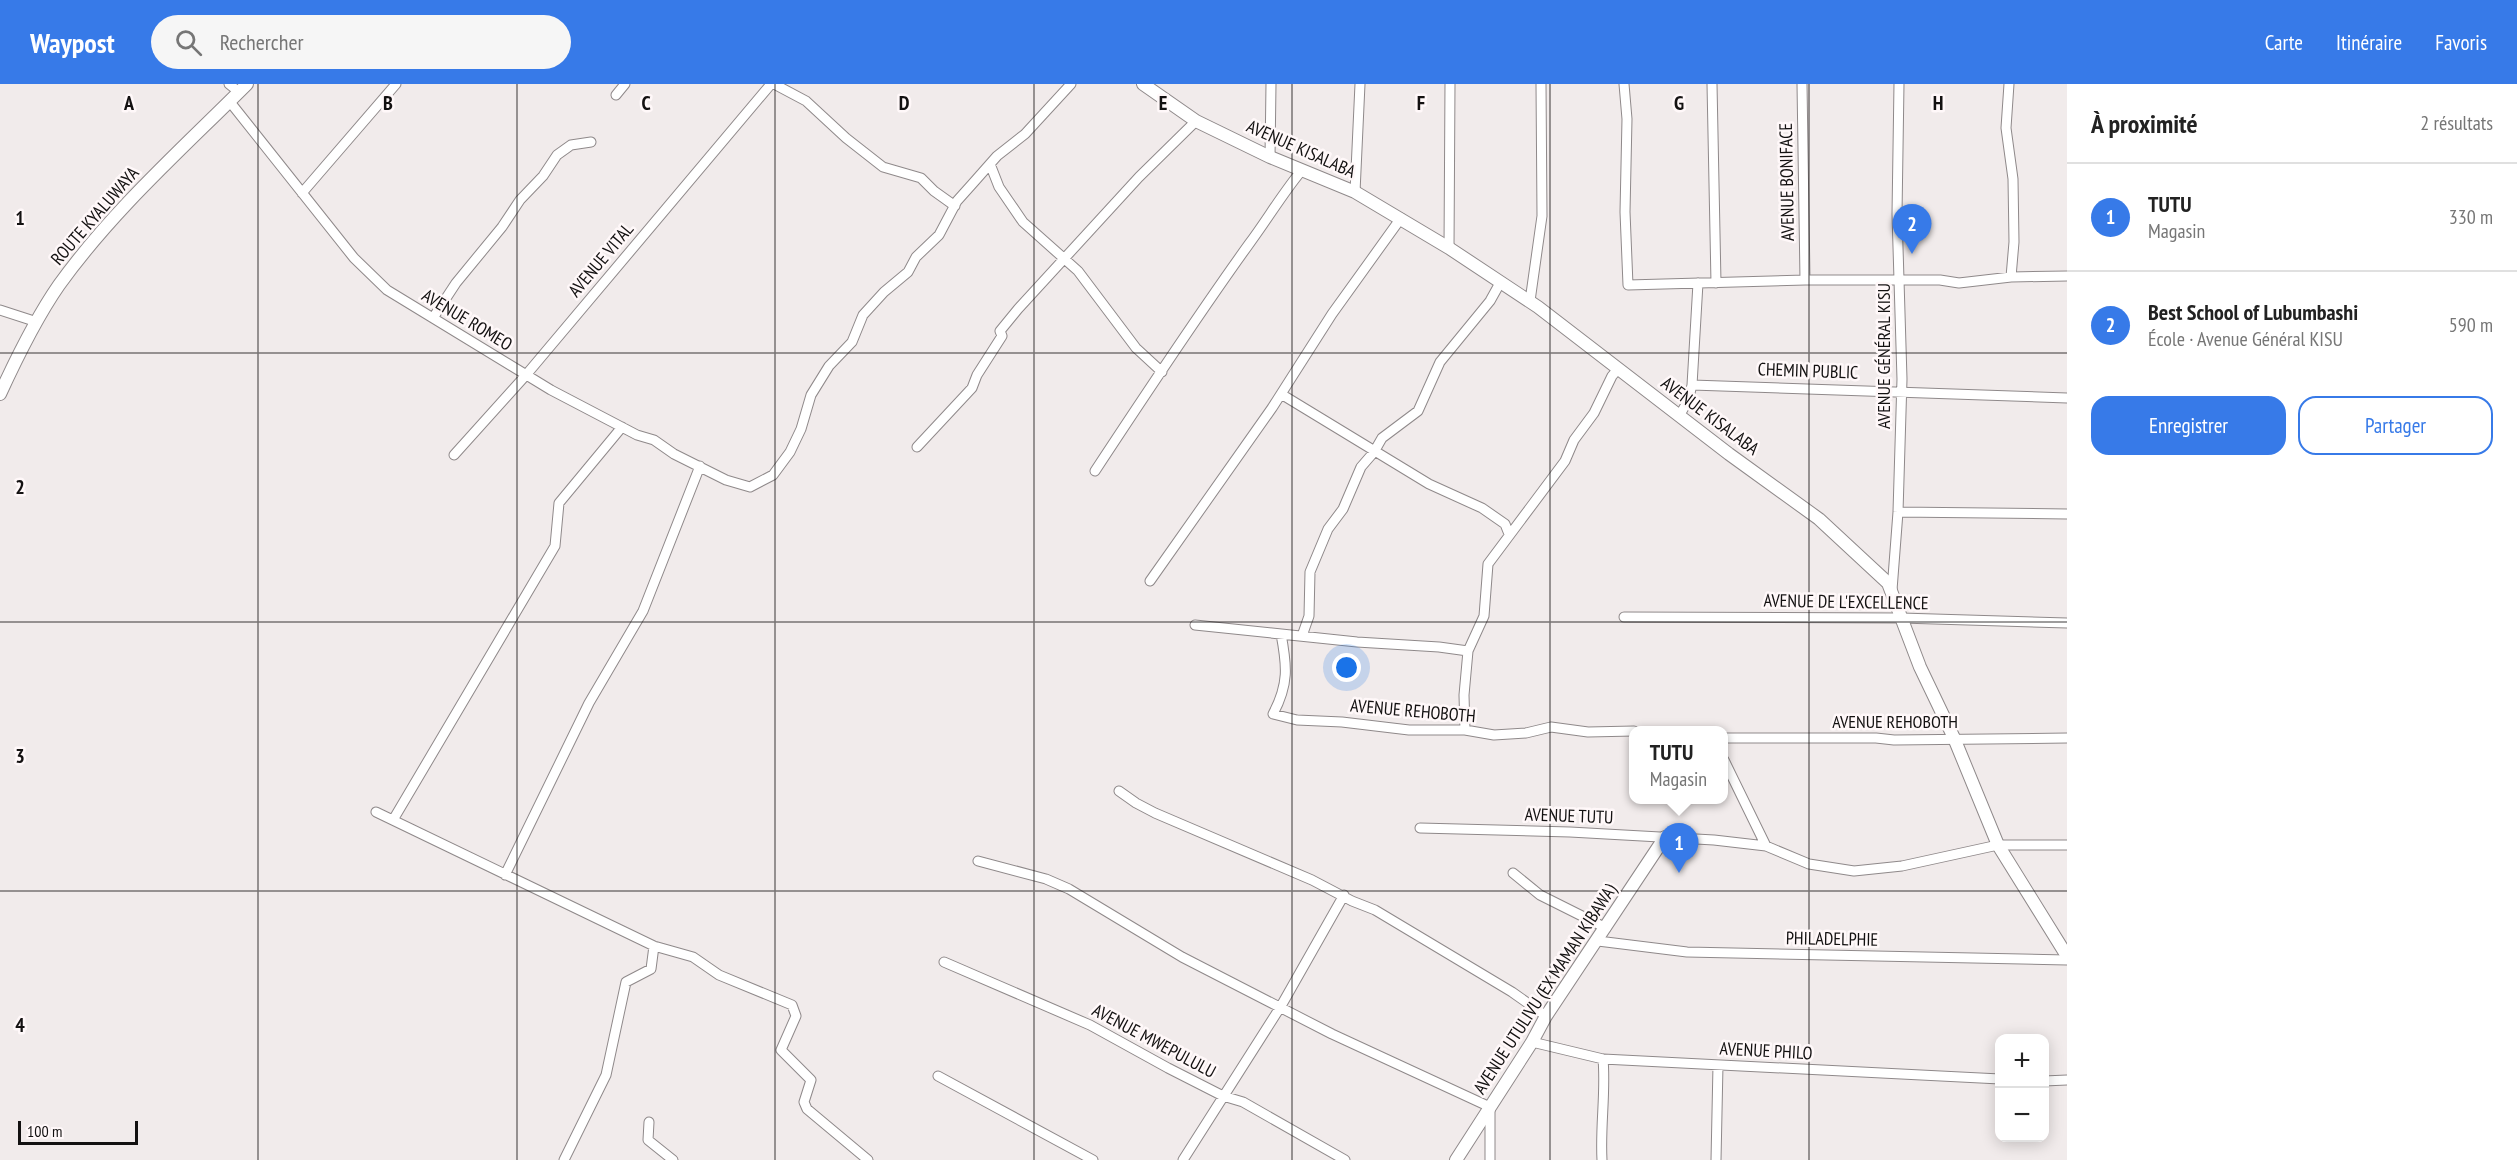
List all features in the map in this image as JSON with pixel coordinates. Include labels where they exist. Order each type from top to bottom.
[{"type":"street","points":[[229,84],[243,88]]},
{"type":"street","points":[[302,193],[396,84]]},
{"type":"street","points":[[616,95],[625,84]]},
{"type":"street","points":[[772,84],[806,101],[846,138],[883,167],[921,178],[955,206],[990,164],[1025,134],[1071,84]]},
{"type":"street","name":"AVENUE VITAL","points":[[454,455],[526,375],[772,84]]},
{"type":"street","name":"AVENUE KISALABA","points":[[1143,84],[1196,121],[1270,157],[1355,192],[1401,218],[1530,301],[1679,416],[1819,519],[1888,583],[1920,667],[1954,738],[1998,845],[2067,958]]},
{"type":"street","points":[[1270,157],[1271,84]]},
{"type":"street","points":[[1355,192],[1360,84]]},
{"type":"street","points":[[1449,248],[1450,84]]},
{"type":"street","points":[[1530,301],[1542,216],[1541,84]]},
{"type":"street","points":[[1624,84],[1627,119],[1625,212],[1628,285],[1806,280],[1940,280],[1959,283],[2067,276]]},
{"type":"street","points":[[1712,84],[1716,283]]},
{"type":"street","name":"AVENUE BONIFACE","points":[[1802,84],[1806,280]]},
{"type":"street","name":"AVENUE GÉNÉRAL KISU","points":[[1891,593],[1898,512],[1902,390],[1897,214],[1899,84]]},
{"type":"street","points":[[2009,84],[2006,128],[2013,179],[2014,242],[2011,278]]},
{"type":"street","name":"ROUTE KYALUWAYA","points":[[0,393],[58,286],[137,191],[243,88]]},
{"type":"street","name":"AVENUE ROMEO","points":[[230,102],[354,258],[387,290],[550,390],[622,427],[654,440],[674,454],[726,480],[750,487],[766,480],[782,465],[801,429],[811,395],[829,366],[852,342],[863,315],[884,292],[908,272],[916,257],[939,235],[955,206]]},
{"type":"street","points":[[917,447],[976,383],[977,375],[1002,336],[1000,331],[1063,258],[1139,177],[1196,121]]},
{"type":"street","points":[[433,318],[456,283],[520,200],[543,176],[557,155],[571,145],[591,142]]},
{"type":"street","points":[[990,164],[999,187],[1023,222],[1087,281],[1136,348],[1162,372]]},
{"type":"street","points":[[1095,471],[1162,372],[1180,340],[1269,216],[1285,190],[1302,170]]},
{"type":"street","points":[[1150,581],[1281,394],[1332,314],[1401,218]]},
{"type":"street","points":[[1302,636],[1309,616],[1310,572],[1328,529],[1343,508],[1361,467],[1382,438],[1418,411],[1440,362],[1490,301],[1500,283]]},
{"type":"street","points":[[1679,416],[1688,401],[1692,385],[1698,283]]},
{"type":"street","points":[[0,310],[37,322]]},
{"type":"street","points":[[1465,730],[1464,695],[1468,651],[1484,616],[1488,564],[1565,461],[1574,440],[1593,413],[1618,369]]},
{"type":"street","name":"CHEMIN PUBLIC","points":[[1692,385],[1902,390],[2067,398]]},
{"type":"street","points":[[1281,394],[1429,484],[1490,513],[1505,524],[1509,534]]},
{"type":"street","points":[[393,820],[555,546],[559,503],[622,427]]},
{"type":"street","points":[[505,875],[589,703],[643,611],[700,466]]},
{"type":"street","points":[[1898,512],[2067,514]]},
{"type":"street","name":"AVENUE DE L'EXCELLENCE","points":[[1624,617],[1901,618],[2067,624]]},
{"type":"street","points":[[1195,625],[1468,651]]},
{"type":"street","name":"AVENUE REHOBOTH","points":[[1281,634],[1287,663],[1284,693],[1274,714],[1297,720],[1342,722],[1409,730],[1465,730],[1508,735],[1551,727],[1588,732],[1629,731]]},
{"type":"street","name":"AVENUE REHOBOTH","points":[[1728,738],[1894,740],[2067,738]]},
{"type":"street","points":[[1728,768],[1766,846]]},
{"type":"street","points":[[1119,791],[1155,813],[1375,910],[1512,992],[1546,1016]]},
{"type":"street","points":[[376,812],[654,946],[693,957],[719,975],[792,1005],[796,1016],[782,1050],[811,1080],[804,1102],[807,1109],[868,1160]]},
{"type":"street","name":"AVENUE TUTU","points":[[1420,828],[1665,837],[1766,846],[1809,864],[1854,871],[1902,866],[1998,845]]},
{"type":"street","name":"AVENUE UTULIVU (EX MAMAN KIBAWA)","points":[[1456,1160],[1532,1042],[1546,1016],[1665,837]]},
{"type":"street","points":[[1998,845],[2067,845]]},
{"type":"street","points":[[978,861],[1046,879],[1069,889],[1182,957],[1332,1034],[1490,1107],[1490,1160]]},
{"type":"street","points":[[1513,873],[1540,895],[1606,928]]},
{"type":"street","points":[[1183,1160],[1281,1006],[1344,895]]},
{"type":"street","name":"PHILADELPHIE","points":[[1598,941],[1687,952],[2067,958]]},
{"type":"street","points":[[564,1160],[606,1075],[626,982],[651,969],[654,946]]},
{"type":"street","name":"AVENUE MWEPULULU","points":[[944,962],[1090,1024],[1223,1096],[1243,1102],[1345,1160]]},
{"type":"street","name":"AVENUE PHILO","points":[[1532,1042],[1603,1059],[1995,1079]]},
{"type":"street","points":[[1602,1160],[1600,1140],[1605,1081],[1603,1059]]},
{"type":"street","points":[[1716,1160],[1718,1065]]},
{"type":"street","points":[[938,1076],[1093,1160]]},
{"type":"street","points":[[2049,1082],[2067,1080]]},
{"type":"street","points":[[649,1122],[648,1140],[673,1160]]},
{"type":"place","name":"Best School of Lubumbashi","points":[[1912,254]]},
{"type":"place","name":"TUTU","points":[[1679,873]]}]
